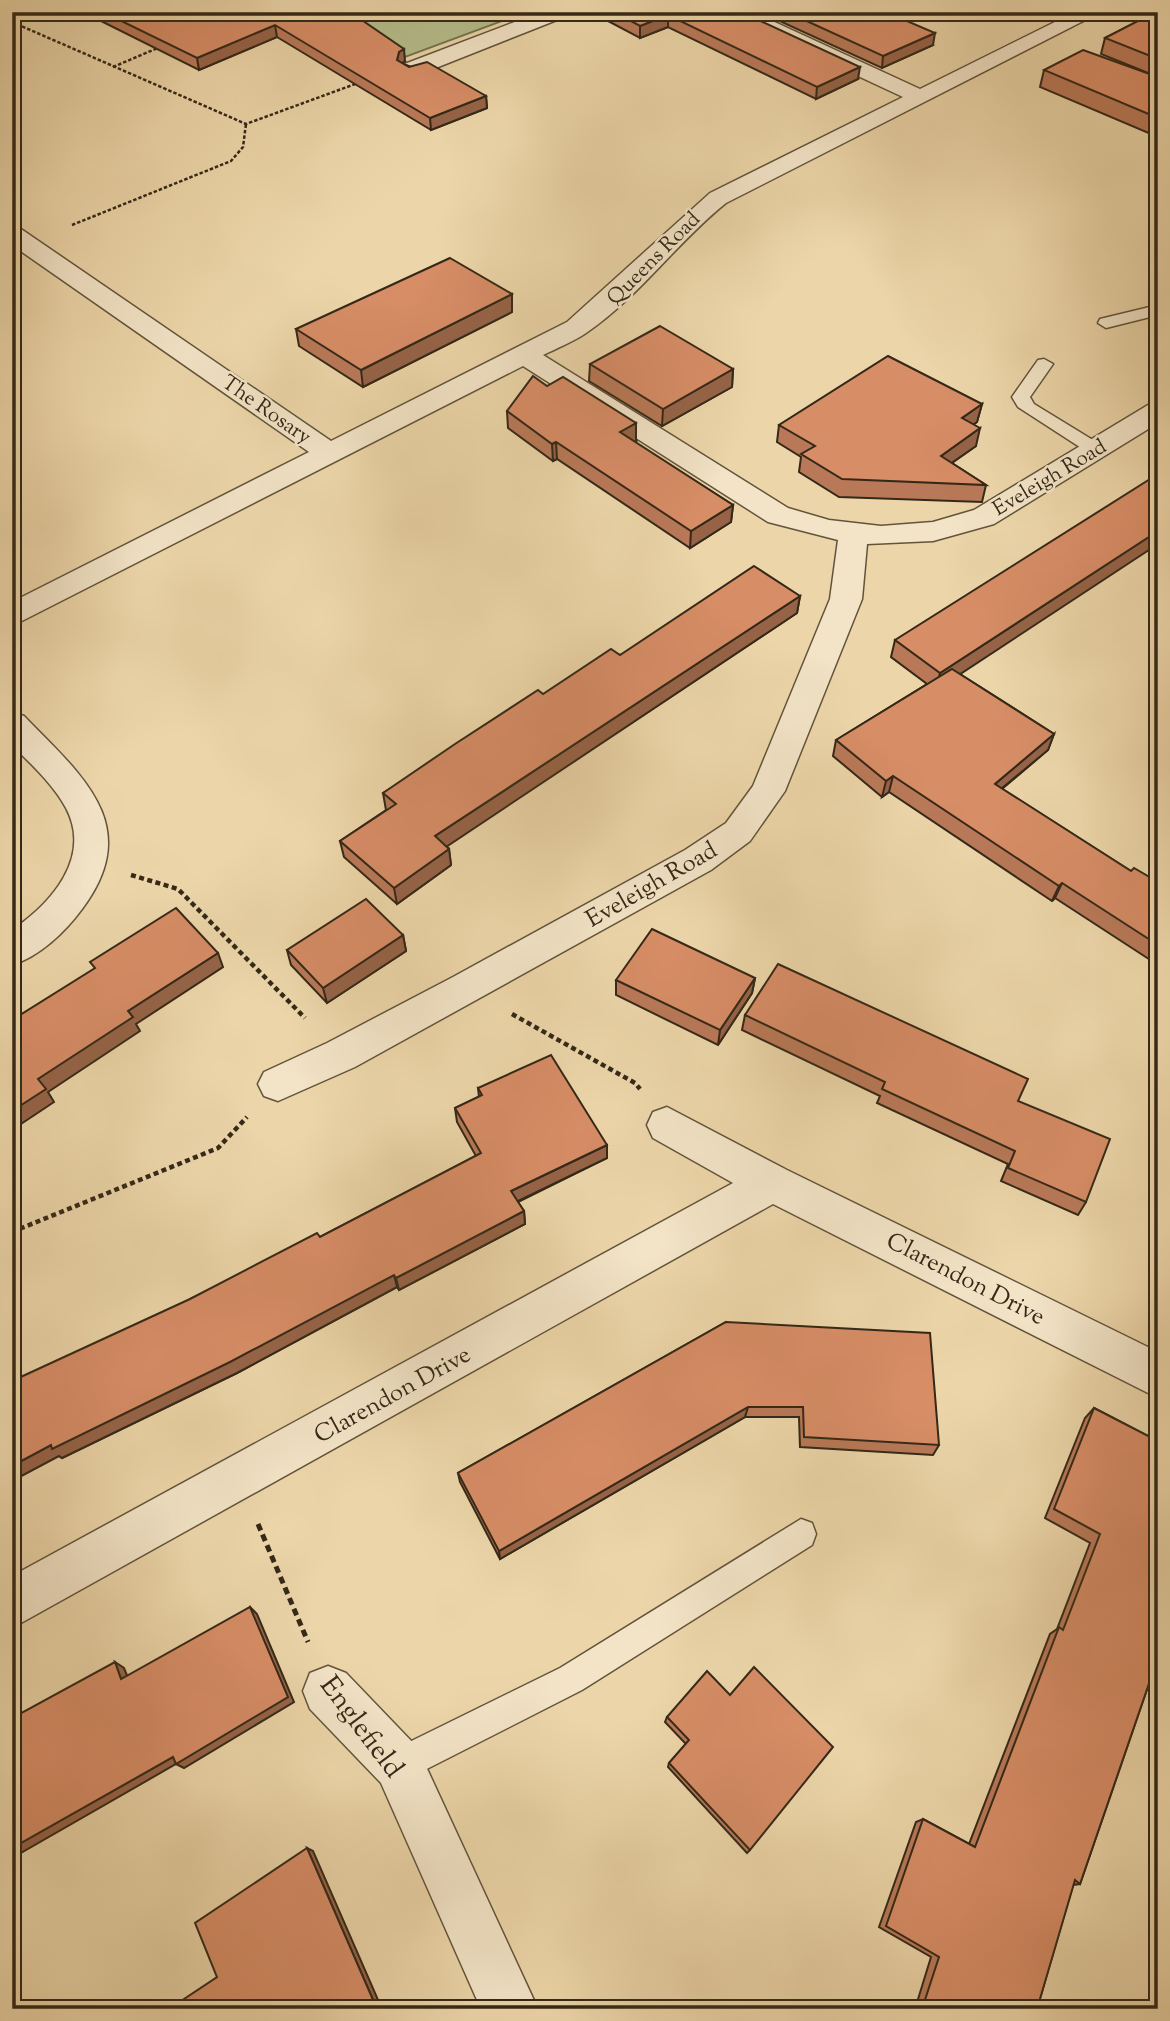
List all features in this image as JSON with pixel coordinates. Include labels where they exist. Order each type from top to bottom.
[{"type":"street","points":[[410,70],[560,12]]},
{"type":"street","points":[[736,12],[920,97]]},
{"type":"street","name":"Queens Road","points":[[331,454],[524,355],[594,315],[623,291],[679,228],[718,198],[1091,12]]},
{"type":"street","points":[[1037,40],[1061,49]]},
{"type":"street","name":"The Rosary","points":[[12,615],[331,454],[19,239]]},
{"type":"street","name":"Eveleigh Road","points":[[524,355],[778,515],[814,528],[853,536],[935,533],[984,517],[1158,411]]},
{"type":"street","name":"Eveleigh Road","points":[[278,1084],[341,1055],[466,988],[698,860],[738,832],[768,790],[846,599],[853,536]]},
{"type":"street","points":[[12,724],[72,789],[85,809],[91,835],[90,863],[82,882],[62,909],[12,950]]},
{"type":"street","name":"Clarendon Drive","points":[[667,1125],[772,1183],[857,1223],[1158,1376]]},
{"type":"street","name":"Clarendon Drive","points":[[12,1603],[239,1480],[772,1183]]},
{"type":"street","name":"Englefield","points":[[328,1691],[399,1765],[510,2009]]},
{"type":"lane","points":[[1106,323],[1158,310]]},
{"type":"lane","points":[[1044,364],[1024,389],[1021,397],[1027,407],[1096,449]]},
{"type":"lane","points":[[399,1765],[571,1679],[801,1534]]},
{"type":"path","points":[[12,22],[246,124],[367,80],[410,70]]},
{"type":"path","points":[[12,28],[19,25]]},
{"type":"path","points":[[113,67],[170,43]]},
{"type":"path","points":[[19,239],[231,161],[243,146],[246,124]]},
{"type":"path","points":[[90,863],[178,890],[341,1055]]},
{"type":"path","points":[[466,988],[635,1083],[667,1125]]},
{"type":"path","points":[[12,1232],[84,1200],[218,1148],[278,1084]]},
{"type":"path","name":"Englefield","points":[[239,1480],[328,1691]]},
{"type":"green space","points":[[340,12],[526,12],[405,57]]},
{"type":"building","points":[[103,12],[350,12],[404,49],[399,52],[397,60],[409,67],[427,62],[486,96],[430,118],[275,25],[197,58]]},
{"type":"building","points":[[614,12],[741,12],[860,67],[817,87],[668,15],[640,26]]},
{"type":"building","points":[[787,12],[886,12],[935,33],[883,56]]},
{"type":"building","points":[[1158,12],[1158,59],[1105,38]]},
{"type":"building","points":[[1083,50],[1158,77],[1158,118],[1044,70]]},
{"type":"building","points":[[450,258],[512,294],[361,370],[296,329]]},
{"type":"building","points":[[660,326],[733,369],[663,409],[590,364]]},
{"type":"building","points":[[888,356],[982,404],[962,418],[980,428],[941,456],[986,485],[842,479],[801,454],[815,446],[779,425]]},
{"type":"building","points":[[533,376],[547,386],[563,377],[636,423],[620,432],[733,505],[691,531],[556,442],[552,444],[507,411]]},
{"type":"building","points":[[1158,474],[1158,531],[940,673],[895,640]]},
{"type":"building","points":[[754,566],[800,596],[435,836],[449,849],[394,888],[340,841],[396,804],[383,793],[455,744],[538,690],[543,694],[611,649],[620,655]]},
{"type":"building","points":[[952,669],[1054,734],[995,784],[1131,871],[1134,868],[1158,882],[1158,945],[1062,883],[1059,886],[893,776],[886,781],[836,740]]},
{"type":"building","points":[[366,899],[403,935],[323,988],[287,950]]},
{"type":"building","points":[[176,908],[218,953],[128,1011],[133,1017],[38,1079],[46,1089],[12,1111],[12,1020],[95,968],[90,962]]},
{"type":"building","points":[[652,929],[755,978],[720,1030],[616,980]]},
{"type":"building","points":[[778,964],[1028,1079],[1018,1101],[1110,1139],[1086,1202],[1008,1168],[1015,1151],[882,1089],[885,1082],[745,1015]]},
{"type":"building","points":[[551,1055],[607,1145],[511,1191],[524,1211],[396,1278],[394,1275],[230,1362],[52,1449],[51,1445],[12,1466],[12,1381],[190,1299],[317,1233],[320,1237],[481,1153],[455,1108],[482,1095],[478,1088]]},
{"type":"building","points":[[726,1322],[930,1333],[939,1445],[804,1437],[803,1407],[748,1407],[499,1551],[458,1473]]},
{"type":"building","points":[[1094,1408],[1158,1441],[1158,1670],[1154,1669],[1080,1884],[1075,1880],[1037,2009],[922,2009],[939,1957],[886,1926],[923,1819],[975,1847],[1059,1627],[1063,1630],[1100,1534],[1054,1509]]},
{"type":"building","points":[[250,1607],[288,1697],[176,1764],[173,1757],[12,1848],[12,1718],[115,1662],[121,1679]]},
{"type":"building","points":[[754,1667],[833,1747],[750,1850],[669,1763],[689,1740],[667,1717],[707,1671],[730,1695]]},
{"type":"building","points":[[307,1848],[377,2009],[169,2009],[217,1977],[195,1923]]}]
